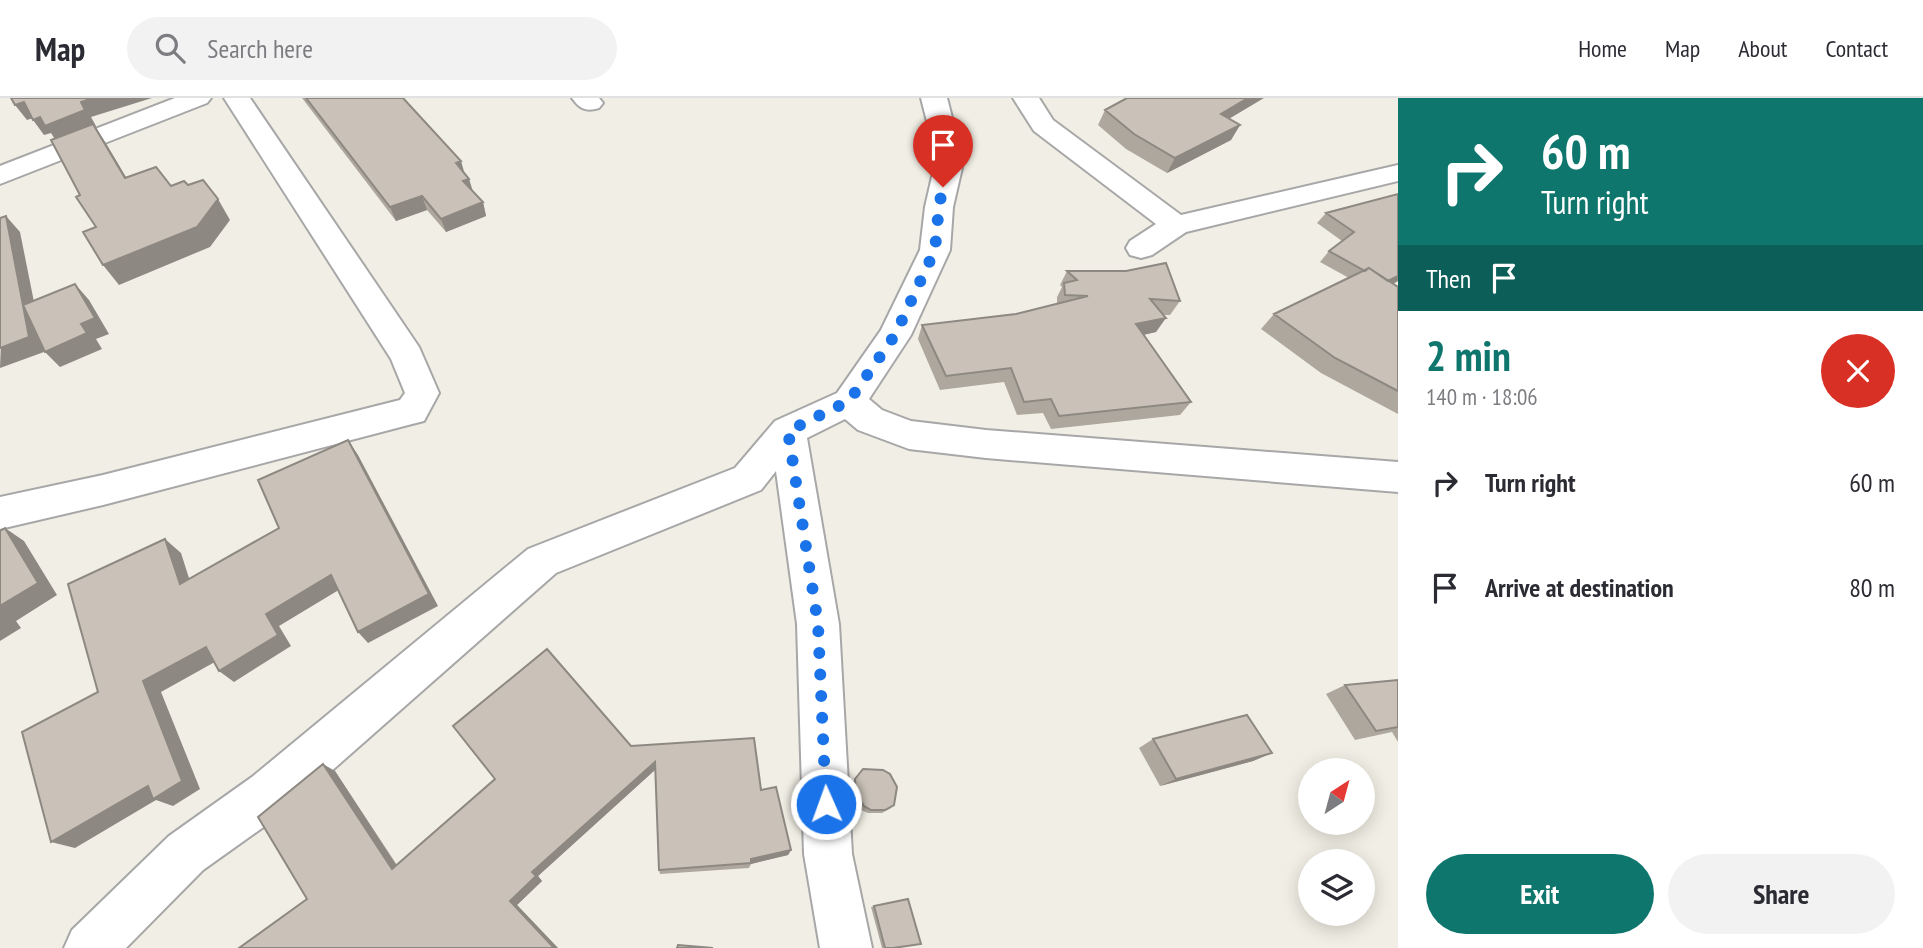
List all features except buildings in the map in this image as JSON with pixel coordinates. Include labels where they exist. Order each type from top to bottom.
[{"type":"street","points":[[0,176],[198,98]]},
{"type":"street","points":[[0,513],[412,411],[422,393],[407,356],[237,98]]},
{"type":"street","points":[[90,948],[186,853],[269,794],[542,561],[748,479],[788,431],[849,401],[895,335],[935,250],[939,206],[948,169],[945,141],[934,98]]},
{"type":"street","points":[[1026,98],[1043,125],[1175,225]]},
{"type":"street","points":[[1141,248],[1175,225],[1398,173]]},
{"type":"street","points":[[849,401],[870,421],[909,435],[1398,477]]},
{"type":"street","points":[[788,431],[818,624],[828,854],[846,948]]},
{"type":"route","points":[[826,804],[818,624],[788,431],[849,401],[895,335],[935,250],[943,187]]}]
